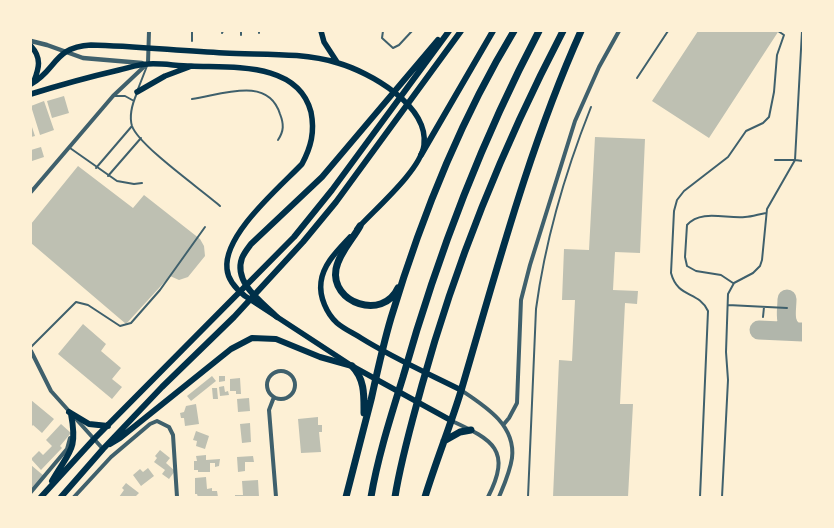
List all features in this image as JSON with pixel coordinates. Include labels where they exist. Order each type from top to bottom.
[{"type":"highway","points":[[360,226],[343,252],[336,268],[338,285],[353,302],[373,306],[379,305],[389,300],[396,291],[455,143],[478,95],[514,31]]},
{"type":"highway","points":[[371,497],[391,418],[416,331],[458,208],[513,80],[539,31]]},
{"type":"highway","points":[[395,497],[410,429],[434,344],[456,275],[500,162],[531,94],[563,31]]},
{"type":"highway","points":[[425,497],[452,421],[503,243],[527,166],[554,93],[581,31]]},
{"type":"highway","points":[[346,497],[391,319],[410,258]]},
{"type":"highway","points":[[352,366],[357,372],[362,383],[364,397],[364,422]]},
{"type":"highway","points":[[444,441],[460,432],[470,430]]},
{"type":"main road","points":[[321,31],[324,42],[337,62]]},
{"type":"main road","points":[[41,497],[94,440],[294,237],[332,190],[382,122],[445,31]]},
{"type":"main road","points":[[277,318],[243,281],[240,270],[242,257],[251,244],[322,177],[375,114],[422,64],[449,31]]},
{"type":"main road","points":[[61,497],[103,448],[162,387],[234,317],[272,276],[336,202],[461,31]]},
{"type":"main road","points":[[461,390],[383,352],[338,324],[327,311],[322,298],[321,282],[324,269],[332,256],[410,173],[493,31]]},
{"type":"main road","points":[[32,84],[64,52],[78,47],[91,45],[302,56],[337,62],[367,74],[391,88],[409,106],[419,122],[423,134],[424,144],[421,156]]},
{"type":"main road","points":[[31,46],[36,52],[40,66],[32,84]]},
{"type":"main road","points":[[31,94],[94,75],[148,64],[218,67],[270,72],[287,79],[302,94],[309,106],[312,117],[313,137],[309,152],[302,164],[238,233],[231,247],[227,260],[227,270],[234,287],[277,318],[352,366],[452,421]]},
{"type":"main road","points":[[137,92],[165,76],[191,66]]},
{"type":"main road","points":[[103,448],[120,438],[231,349],[252,338],[276,339],[320,357],[352,366]]},
{"type":"main road","points":[[70,413],[89,424],[108,426]]},
{"type":"main road","points":[[46,491],[72,450],[74,435],[70,413]]},
{"type":"street","points":[[31,192],[112,96],[148,64],[149,31]]},
{"type":"street","points":[[504,424],[517,403],[521,300],[530,265],[575,121],[599,67],[619,31]]},
{"type":"street","points":[[31,41],[83,58],[148,64]]},
{"type":"street","points":[[31,351],[51,391],[94,440],[103,448]]},
{"type":"street","points":[[279,371],[286,372],[291,375],[295,381],[295,388],[292,394],[287,398],[280,400],[274,397],[269,393],[267,386],[268,379],[279,371]]},
{"type":"street","points":[[461,390],[486,406],[504,424],[510,441],[512,457],[499,497]]},
{"type":"street","points":[[274,397],[269,410],[276,497]]},
{"type":"street","points":[[452,421],[470,430],[491,444],[498,455],[498,473],[488,497]]},
{"type":"street","points":[[74,497],[122,447],[150,424],[161,422],[168,427],[173,435],[177,497]]},
{"type":"street","points":[[31,492],[67,449],[70,438]]},
{"type":"lane","points":[[192,31],[192,41]]},
{"type":"lane","points":[[382,31],[382,38],[393,48],[399,45],[412,31]]},
{"type":"lane","points":[[637,78],[668,31]]},
{"type":"lane","points":[[700,497],[708,311],[700,300],[678,288],[673,281],[671,273],[674,211],[677,200],[684,191],[723,162],[742,135],[763,123],[769,117],[774,92],[777,55],[784,35],[778,31]]},
{"type":"lane","points":[[722,497],[728,380],[726,352],[728,294],[734,283],[753,273],[760,266],[764,253],[766,213],[795,160],[802,31]]},
{"type":"lane","points":[[148,64],[134,101],[131,115],[132,126],[141,138],[163,159],[220,206]]},
{"type":"lane","points":[[192,99],[240,90],[263,93],[275,103],[282,119],[283,130],[278,140]]},
{"type":"lane","points":[[112,96],[125,96],[134,101]]},
{"type":"lane","points":[[528,497],[536,309],[540,281],[546,250],[576,147],[591,107]]},
{"type":"lane","points":[[96,168],[132,126]]},
{"type":"lane","points":[[108,176],[141,138]]},
{"type":"lane","points":[[68,147],[96,168],[117,181],[134,184],[142,183]]},
{"type":"lane","points":[[776,160],[803,161]]},
{"type":"lane","points":[[734,283],[720,275],[696,271],[687,266],[685,257],[687,225],[691,221],[706,216],[745,217],[766,213]]},
{"type":"lane","points":[[31,347],[76,302],[88,305],[120,326],[132,323],[173,273],[205,227]]},
{"type":"lane","points":[[728,305],[787,308]]},
{"type":"lane","points":[[763,317],[764,307]]},
{"type":"building","points":[[698,31],[778,32],[709,138],[652,101]]},
{"type":"building","points":[[64,96],[69,113],[52,118],[47,101]]},
{"type":"building","points":[[44,101],[54,130],[40,135],[31,106]]},
{"type":"building","points":[[31,124],[35,136],[31,137]]},
{"type":"building","points":[[595,137],[645,139],[640,253],[615,252],[613,290],[638,291],[637,304],[625,303],[620,404],[633,404],[628,497],[553,497],[559,360],[572,361],[575,300],[562,300],[564,249],[589,250]]},
{"type":"building","points":[[41,147],[44,157],[32,161],[31,150]]},
{"type":"building","points":[[78,166],[133,208],[144,195],[200,239],[204,246],[205,256],[188,277],[179,280],[170,276],[126,324],[31,243],[31,224]]},
{"type":"building","points":[[83,324],[106,344],[101,351],[121,368],[112,379],[122,387],[112,399],[58,354]]},
{"type":"building","points":[[212,376],[216,381],[191,401],[187,396]]},
{"type":"building","points":[[219,376],[225,376],[225,381],[219,382]]},
{"type":"building","points":[[240,378],[241,394],[236,394],[236,391],[230,391],[230,379]]},
{"type":"building","points":[[224,386],[225,392],[228,391],[229,395],[220,396],[219,387]]},
{"type":"building","points":[[212,388],[217,388],[218,399],[213,399]]},
{"type":"building","points":[[249,398],[250,411],[238,412],[237,399]]},
{"type":"building","points":[[31,400],[54,419],[42,433],[33,425],[31,427]]},
{"type":"building","points":[[196,404],[199,424],[185,426],[184,418],[181,418],[180,413],[184,412],[186,406]]},
{"type":"building","points":[[318,417],[318,425],[322,425],[322,432],[319,432],[321,452],[301,453],[298,419]]},
{"type":"building","points":[[250,423],[251,442],[242,443],[240,424]]},
{"type":"building","points":[[61,424],[71,433],[60,446],[62,448],[41,470],[31,459],[39,451],[43,455],[52,446],[46,440]]},
{"type":"building","points":[[196,431],[209,436],[205,449],[196,446],[197,441],[193,440]]},
{"type":"building","points":[[160,450],[170,458],[166,463],[175,471],[169,479],[162,474],[165,470],[154,462],[157,458],[155,456]]},
{"type":"building","points":[[206,455],[206,460],[220,459],[219,466],[215,467],[215,463],[210,463],[210,472],[198,472],[198,470],[194,470],[194,461],[197,461],[196,456]]},
{"type":"building","points":[[253,456],[254,462],[245,462],[245,471],[238,472],[237,457]]},
{"type":"building","points":[[31,465],[44,476],[31,491]]},
{"type":"building","points":[[148,468],[154,476],[141,486],[133,475],[140,469],[143,472]]},
{"type":"building","points":[[206,477],[207,489],[212,488],[212,491],[217,491],[218,497],[198,497],[197,494],[195,494],[195,478]]},
{"type":"building","points":[[258,480],[259,497],[235,497],[235,495],[243,495],[242,481]]},
{"type":"building","points":[[126,483],[139,493],[135,497],[119,497],[124,490],[122,488]]},
{"type":"taxiway","points":[[787,299],[787,321],[788,325],[794,331]]},
{"type":"taxiway","points":[[759,330],[803,332]]}]
